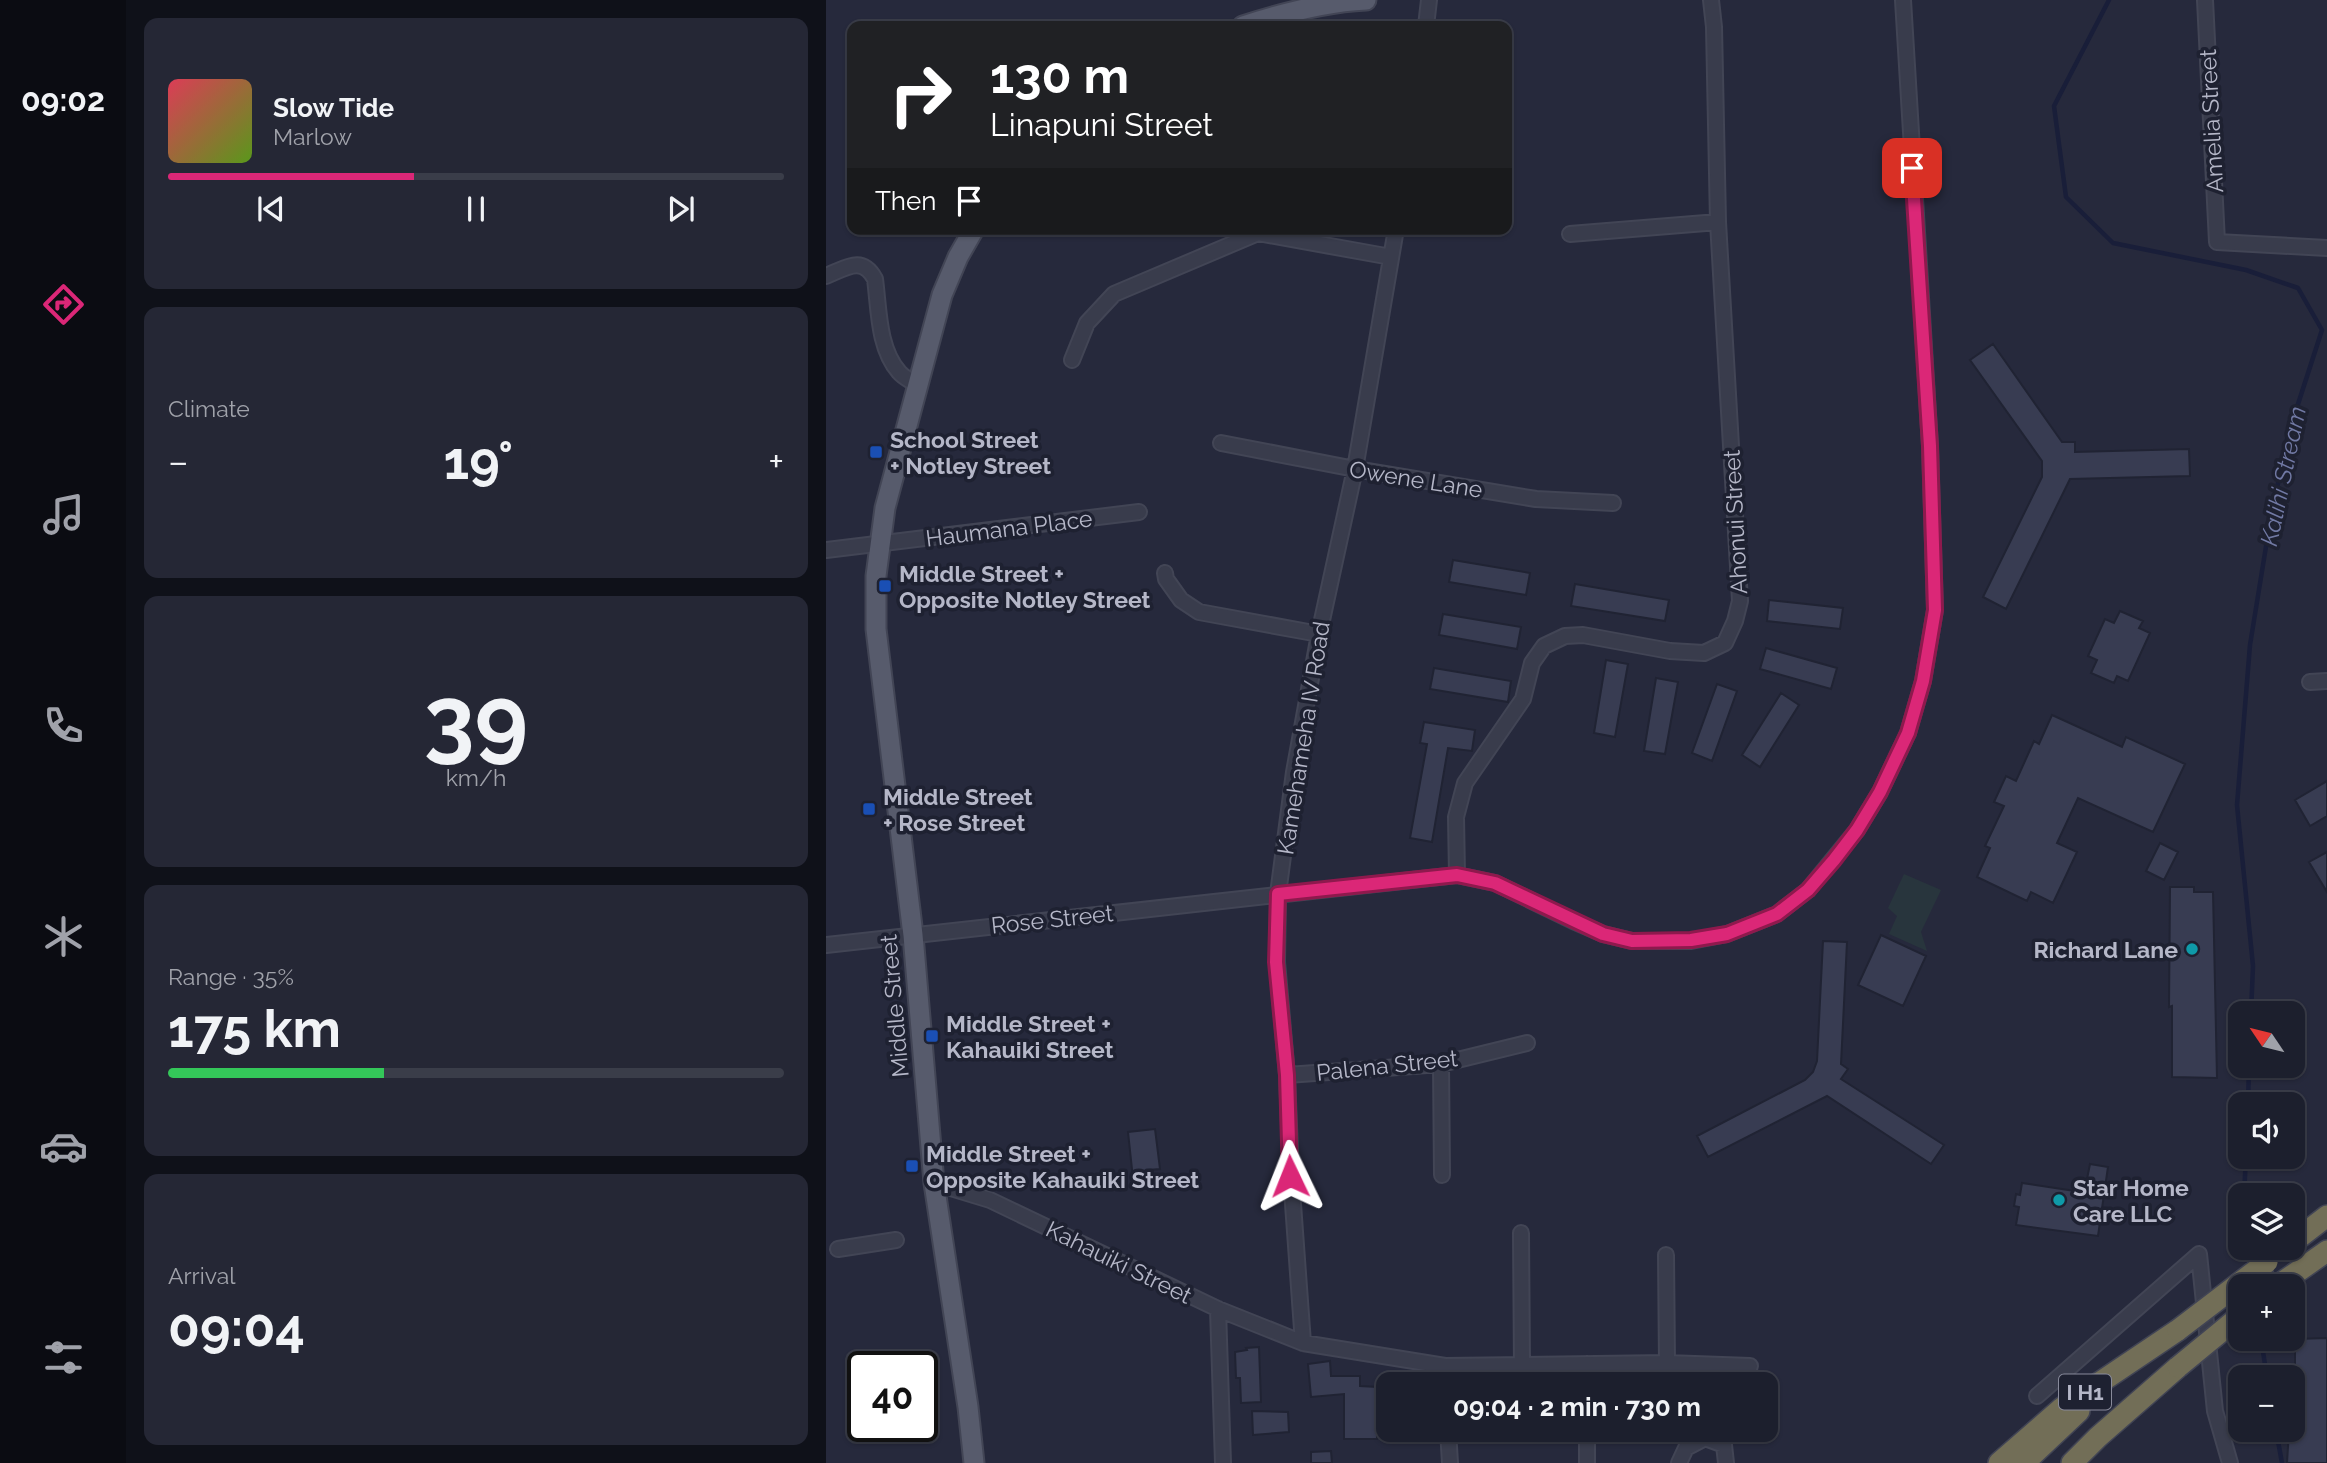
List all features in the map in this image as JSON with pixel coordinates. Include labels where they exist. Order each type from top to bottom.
[{"type":"highway","points":[[2305,1233],[2327,1216]]},
{"type":"highway","points":[[2294,1274],[2327,1251]]},
{"type":"highway","name":"I H1","points":[[1999,1463],[2062,1408],[2178,1330],[2270,1260]]},
{"type":"highway","name":"I H1","points":[[2072,1463],[2098,1437],[2228,1326]]},
{"type":"highway","points":[[2024,1463],[2081,1409],[2178,1330]]},
{"type":"main road","points":[[1258,21],[1315,6],[1366,0]]},
{"type":"main road","name":"Middle Street","points":[[971,235],[942,295],[885,508],[876,576],[876,629],[913,934],[934,1183],[974,1463]]},
{"type":"street","points":[[1427,21],[1429,0]]},
{"type":"street","name":"Ahonui Street","points":[[1457,875],[1456,817],[1465,783],[1523,699],[1532,663],[1544,646],[1565,636],[1583,635],[1704,653],[1725,643],[1735,621],[1740,601],[1718,222],[1712,0]]},
{"type":"street","name":"Rose Street","points":[[826,945],[1457,875],[1495,883],[1603,934],[1632,941],[1691,940],[1727,934],[1777,914],[1808,890],[1857,830],[1880,792],[1908,733],[1923,681],[1935,610],[1930,446],[1903,0]]},
{"type":"street","name":"Amelia Street","points":[[2205,0],[2217,242],[2327,248]]},
{"type":"street","points":[[1570,234],[1718,222]]},
{"type":"street","points":[[1072,360],[1087,323],[1114,295],[1253,235]]},
{"type":"street","points":[[1269,235],[1391,257]]},
{"type":"street","name":"Kamehameha IV Road","points":[[1303,1343],[1290,1176],[1287,1075],[1276,962],[1278,894],[1294,772],[1319,634],[1355,469],[1395,235]]},
{"type":"street","points":[[826,276],[857,264],[871,272],[875,279],[888,353],[901,374],[918,386]]},
{"type":"street","name":"Owene Lane","points":[[1221,443],[1355,469],[1536,499],[1613,503]]},
{"type":"street","name":"Haumana Place","points":[[826,550],[1139,512]]},
{"type":"street","points":[[1165,573],[1166,579],[1181,600],[1199,612],[1319,634]]},
{"type":"street","points":[[2310,682],[2327,681]]},
{"type":"street","name":"Palena Street","points":[[1287,1075],[1441,1064],[1527,1043]]},
{"type":"street","points":[[1441,1064],[1442,1175]]},
{"type":"street","name":"Kahauiki Street","points":[[934,1183],[990,1200],[1218,1309],[1303,1343]]},
{"type":"street","points":[[1521,1233],[1522,1367]]},
{"type":"street","points":[[838,1249],[896,1240]]},
{"type":"street","points":[[2037,1396],[2200,1254],[2215,1411],[2230,1463]]},
{"type":"street","points":[[1666,1255],[1667,1363]]},
{"type":"street","points":[[1218,1309],[1223,1463]]},
{"type":"street","points":[[1303,1343],[1445,1366],[1667,1363],[1750,1366]]},
{"type":"street","points":[[1587,1364],[1587,1372]]},
{"type":"street","points":[[1445,1366],[1445,1372]]},
{"type":"street","points":[[1679,1463],[1686,1448],[1705,1437],[1724,1445],[1726,1463]]},
{"type":"street","points":[[1449,1442],[1450,1463]]},
{"type":"street","points":[[1587,1442],[1587,1463]]},
{"type":"shaded area","points":[[1904,874],[1941,890],[1921,932],[1927,951],[1889,934],[1897,916],[1888,908]]},
{"type":"building","points":[[1993,344],[2062,442],[2075,442],[2075,452],[2189,449],[2190,476],[2070,479],[2006,609],[1983,597],[2042,477],[2042,461],[1970,360]]},
{"type":"building","points":[[1453,560],[1530,573],[1526,595],[1449,582]]},
{"type":"building","points":[[1575,584],[1669,600],[1665,621],[1571,606]]},
{"type":"building","points":[[1769,600],[1843,608],[1840,629],[1767,621]]},
{"type":"building","points":[[2120,611],[2143,621],[2139,628],[2150,633],[2128,681],[2117,676],[2114,683],[2091,673],[2097,660],[2088,656],[2105,619],[2114,623]]},
{"type":"building","points":[[1443,614],[1521,627],[1517,649],[1439,635]]},
{"type":"building","points":[[1766,648],[1837,668],[1831,689],[1760,669]]},
{"type":"building","points":[[1606,660],[1628,664],[1615,737],[1594,733]]},
{"type":"building","points":[[1434,668],[1511,681],[1508,702],[1430,689]]},
{"type":"building","points":[[1656,678],[1678,682],[1665,754],[1644,751]]},
{"type":"building","points":[[1717,684],[1737,691],[1712,761],[1692,753]]},
{"type":"building","points":[[1781,693],[1799,705],[1760,767],[1742,755]]},
{"type":"building","points":[[2052,715],[2122,747],[2126,737],[2185,764],[2153,832],[2078,798],[2057,843],[2077,852],[2053,903],[2031,892],[2027,901],[1977,877],[1990,848],[1985,846],[2004,806],[1994,802],[2006,776],[2016,781],[2034,741],[2039,744]]},
{"type":"building","points":[[1424,722],[1475,730],[1472,751],[1448,748],[1432,842],[1410,838],[1427,744],[1420,743]]},
{"type":"building","points":[[2327,781],[2327,816],[2310,826],[2295,800]]},
{"type":"building","points":[[2160,843],[2178,852],[2164,880],[2146,871]]},
{"type":"building","points":[[2327,852],[2327,892],[2309,862]]},
{"type":"building","name":"Richard Lane","points":[[2170,887],[2194,887],[2194,892],[2213,892],[2217,1078],[2172,1077],[2172,1006],[2169,1007]]},
{"type":"building","points":[[1881,935],[1926,956],[1903,1006],[1858,985]]},
{"type":"building","points":[[1823,941],[1847,942],[1841,1064],[1848,1069],[1841,1079],[1944,1145],[1931,1164],[1827,1096],[1708,1157],[1697,1136],[1805,1080],[1813,1072],[1817,1061]]},
{"type":"building","points":[[1155,1129],[1160,1169],[1149,1170],[1151,1186],[1134,1188],[1128,1132]]},
{"type":"building","name":"Star Home Care LLC","points":[[2090,1164],[2108,1167],[2098,1236],[2016,1225],[2019,1207],[2014,1206],[2022,1183],[2082,1192]]},
{"type":"building","points":[[2327,1338],[2327,1463],[2287,1463],[2288,1442],[2305,1442],[2305,1365],[2295,1365],[2295,1351],[2305,1351],[2305,1339]]},
{"type":"building","points":[[1259,1347],[1261,1402],[1241,1403],[1235,1352]]},
{"type":"building","points":[[1330,1361],[1331,1376],[1360,1376],[1360,1386],[1376,1387],[1376,1439],[1344,1439],[1344,1394],[1311,1397],[1308,1364]]},
{"type":"building","points":[[1252,1411],[1288,1412],[1289,1432],[1253,1435]]},
{"type":"building","points":[[1331,1451],[1332,1463],[1311,1463],[1311,1452]]},
{"type":"waterway","name":"Kalihi Stream","points":[[2109,0],[2054,106],[2066,197],[2113,243],[2246,270],[2298,288],[2322,330],[2288,435],[2270,522],[2250,645],[2237,805],[2253,966],[2252,1001]]},
{"type":"waterway","name":"Kalihi Stream","points":[[2248,1092],[2249,1078]]},
{"type":"waterway","name":"Kalihi Stream","points":[[2245,1169],[2245,1183]]},
{"type":"waterway","name":"Kalihi Stream","points":[[2248,1260],[2249,1268]]},
{"type":"waterway","name":"Kalihi Stream","points":[[2263,1351],[2265,1365]]},
{"type":"waterway","name":"Kalihi Stream","points":[[2278,1442],[2282,1463]]},
{"type":"place","name":"School Street + Notley Street","points":[[876,452]]},
{"type":"place","name":"Middle Street + Opposite Notley Street","points":[[885,586]]},
{"type":"place","name":"Middle Street + Rose Street","points":[[869,809]]},
{"type":"place","name":"Richard Lane","points":[[2192,949]]},
{"type":"place","name":"Middle Street + Kahauiki Street","points":[[932,1036]]},
{"type":"place","name":"Middle Street + Opposite Kahauiki Street","points":[[912,1166]]},
{"type":"place","name":"Star Home Care LLC","points":[[2059,1200]]},
{"type":"route","points":[[1290,1176],[1287,1075],[1276,962],[1278,894],[1457,875],[1495,883],[1603,934],[1632,941],[1691,940],[1727,934],[1777,914],[1808,890],[1857,830],[1880,792],[1908,733],[1923,681],[1935,610],[1933,494],[1912,168]]}]
